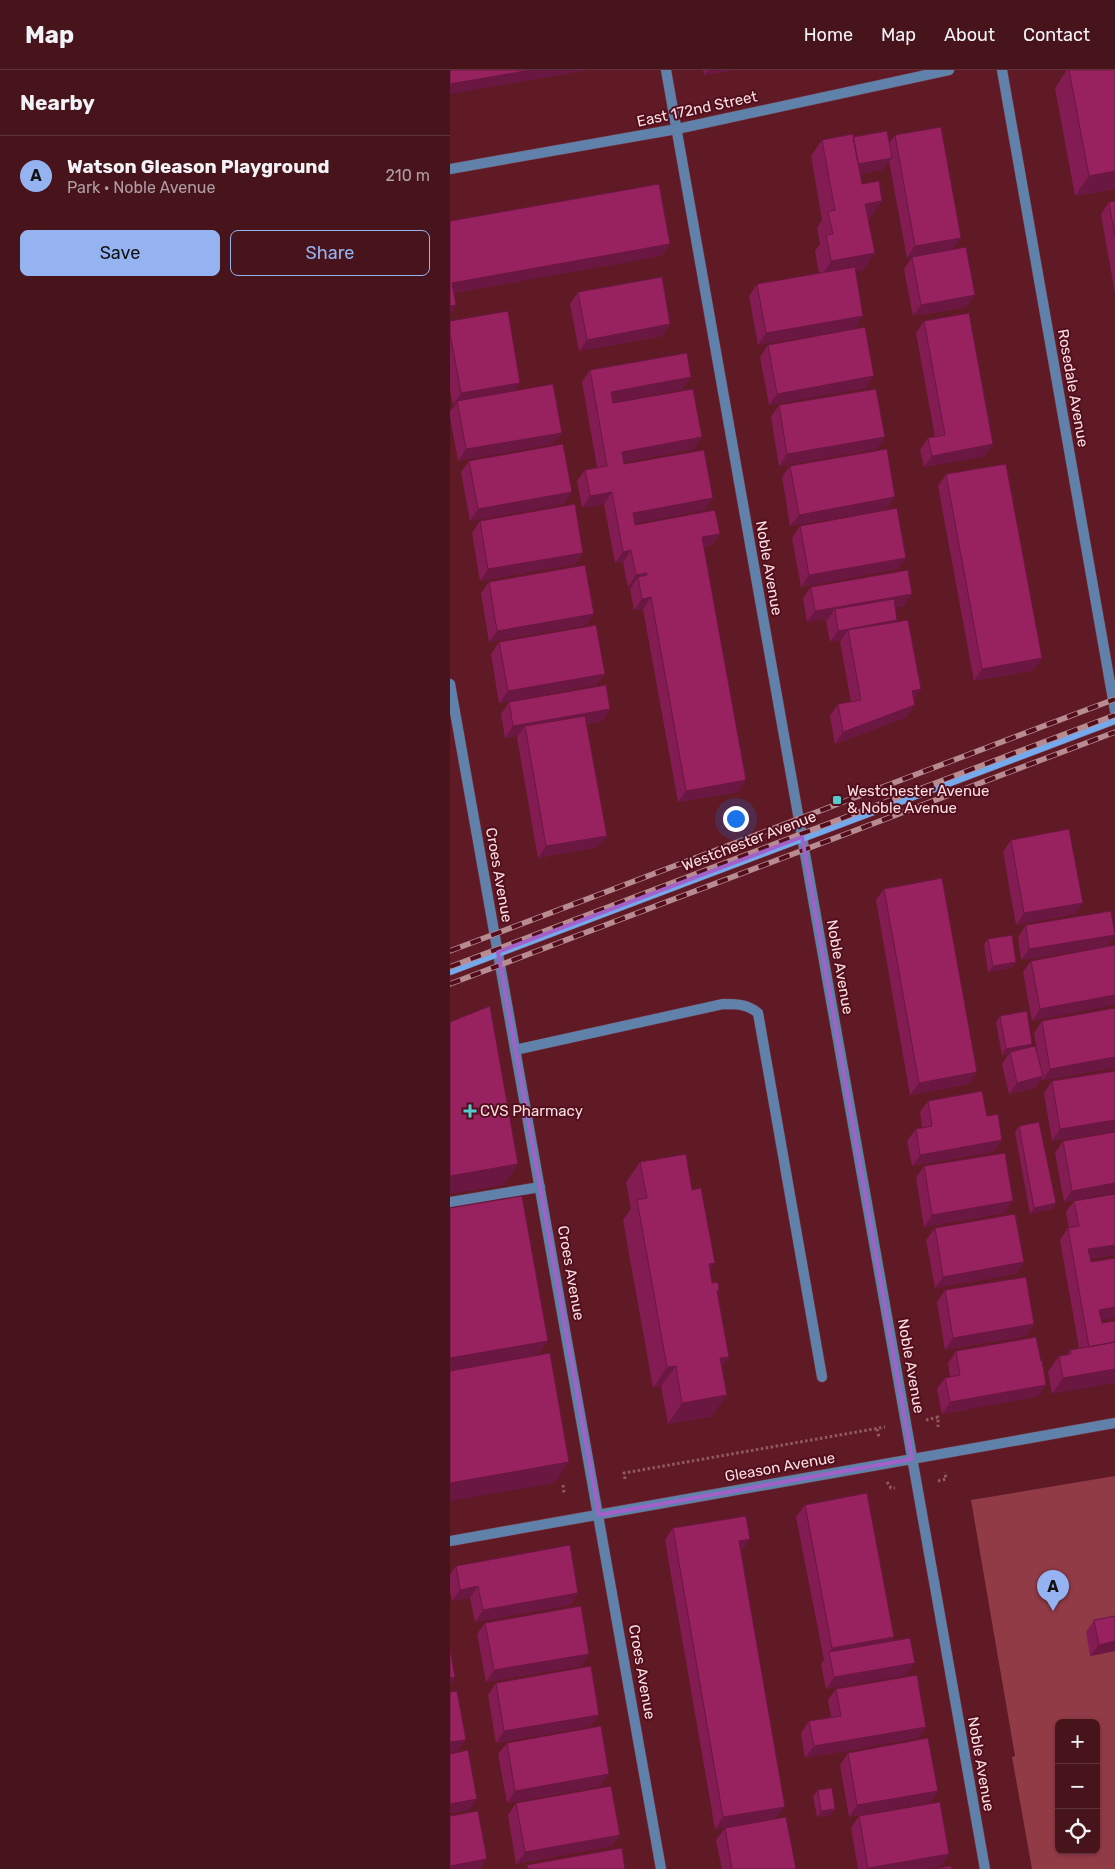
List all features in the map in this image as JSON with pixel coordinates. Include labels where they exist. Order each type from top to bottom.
[{"type":"main road","name":"Westchester Avenue","points":[[450,970],[1115,719]]},
{"type":"street","name":"Noble Avenue","points":[[666,70],[985,1869]]},
{"type":"street","name":"East 172nd Street","points":[[450,169],[677,130],[949,70]]},
{"type":"street","name":"Rosedale Avenue","points":[[1002,70],[1115,711]]},
{"type":"street","name":"Croes Avenue","points":[[450,684],[661,1869]]},
{"type":"street","points":[[515,1050],[723,1004],[737,1004],[750,1007],[758,1013],[822,1377]]},
{"type":"street","points":[[450,1202],[540,1187]]},
{"type":"street","name":"Gleason Avenue","points":[[450,1541],[1115,1423]]},
{"type":"path","points":[[926,1420],[938,1417],[938,1427]]},
{"type":"path","points":[[625,1479],[624,1473],[885,1427]]},
{"type":"path","points":[[877,1429],[879,1437]]},
{"type":"path","points":[[938,1481],[946,1479],[945,1470]]},
{"type":"path","points":[[562,1485],[564,1493]]},
{"type":"highlighted area","points":[[802,837],[912,1459],[599,1515],[498,952]]},
{"type":"shaded area","points":[[1115,1476],[1115,1869],[1032,1869],[1012,1757],[1015,1756],[971,1500]]},
{"type":"building","points":[[450,70],[531,70],[450,84]]},
{"type":"building","points":[[1069,70],[1115,70],[1115,171],[1089,176]]},
{"type":"building","points":[[941,127],[961,238],[915,246],[895,135]]},
{"type":"building","points":[[887,131],[892,158],[858,164],[853,137]]},
{"type":"building","points":[[853,134],[862,184],[879,181],[882,201],[865,204],[875,253],[831,261],[826,235],[833,234],[828,212],[835,210],[822,140]]},
{"type":"building","points":[[659,184],[670,244],[452,283],[456,305],[450,306],[450,221]]},
{"type":"building","points":[[1115,201],[1115,237],[1109,202]]},
{"type":"building","points":[[966,247],[975,295],[921,305],[912,257]]},
{"type":"building","points":[[855,267],[863,316],[766,333],[757,284]]},
{"type":"building","points":[[662,277],[670,324],[587,340],[578,292]]},
{"type":"building","points":[[508,311],[520,383],[461,393],[450,333],[450,321]]},
{"type":"building","points":[[969,313],[993,444],[932,456],[928,438],[945,435],[924,321]]},
{"type":"building","points":[[865,327],[874,376],[777,394],[768,345]]},
{"type":"building","points":[[687,353],[691,377],[611,392],[613,403],[693,389],[702,437],[622,452],[624,464],[704,450],[713,498],[633,513],[635,525],[715,510],[720,534],[702,537],[746,780],[686,791],[651,597],[642,599],[638,577],[647,575],[647,573],[636,575],[631,550],[623,552],[612,492],[590,496],[585,470],[607,466],[590,370]]},
{"type":"building","points":[[553,384],[562,433],[466,449],[457,401]]},
{"type":"building","points":[[876,389],[885,437],[787,454],[779,405]]},
{"type":"building","points":[[563,444],[572,492],[478,509],[469,461]]},
{"type":"building","points":[[887,449],[895,497],[799,515],[790,466]]},
{"type":"building","points":[[1006,464],[1042,658],[982,669],[946,474]]},
{"type":"building","points":[[575,504],[583,553],[488,569],[480,521]]},
{"type":"building","points":[[897,508],[906,558],[809,575],[800,526]]},
{"type":"building","points":[[585,565],[594,614],[497,631],[489,582]]},
{"type":"building","points":[[908,570],[912,594],[815,611],[811,587]]},
{"type":"building","points":[[894,599],[897,620],[838,631],[835,609]]},
{"type":"building","points":[[908,620],[921,689],[912,691],[915,705],[843,732],[838,704],[861,700],[848,630]]},
{"type":"building","points":[[596,625],[605,674],[508,691],[499,642]]},
{"type":"building","points":[[606,685],[610,709],[513,726],[509,702]]},
{"type":"building","points":[[585,716],[607,836],[546,846],[525,726]]},
{"type":"building","points":[[1069,829],[1083,903],[1024,913],[1011,840]]},
{"type":"building","points":[[942,878],[977,1072],[919,1083],[884,889]]},
{"type":"building","points":[[1111,911],[1115,935],[1029,949],[1026,925]]},
{"type":"building","points":[[1012,935],[1016,962],[993,966],[988,939]]},
{"type":"building","points":[[1115,945],[1115,995],[1040,1009],[1031,961]]},
{"type":"building","name":"CVS Pharmacy","points":[[490,1006],[518,1164],[450,1176],[450,1022]]},
{"type":"building","points":[[1115,1008],[1115,1057],[1050,1069],[1042,1021]]},
{"type":"building","points":[[1027,1011],[1032,1044],[1006,1049],[1000,1016]]},
{"type":"building","points":[[1035,1046],[1043,1076],[1017,1083],[1010,1052]]},
{"type":"building","points":[[1115,1071],[1115,1120],[1060,1129],[1052,1081]]},
{"type":"building","points":[[982,1091],[987,1116],[998,1114],[1002,1140],[920,1155],[916,1129],[932,1126],[928,1101]]},
{"type":"building","points":[[1039,1122],[1056,1203],[1034,1208],[1019,1126]]},
{"type":"building","points":[[1115,1132],[1115,1183],[1072,1191],[1063,1141]]},
{"type":"building","points":[[1005,1153],[1013,1201],[932,1215],[924,1166]]},
{"type":"building","points":[[686,1154],[692,1190],[701,1188],[715,1263],[709,1264],[712,1283],[718,1282],[719,1291],[717,1291],[729,1357],[720,1358],[727,1395],[682,1403],[676,1366],[667,1367],[637,1200],[647,1198],[640,1162]]},
{"type":"building","points":[[1115,1194],[1115,1245],[1088,1249],[1091,1262],[1115,1258],[1115,1307],[1099,1310],[1102,1323],[1115,1321],[1115,1342],[1089,1347],[1068,1228],[1079,1226],[1074,1201]]},
{"type":"building","points":[[522,1196],[548,1341],[450,1358],[450,1208]]},
{"type":"building","points":[[1015,1214],[1024,1262],[943,1277],[935,1228]]},
{"type":"building","points":[[1026,1277],[1034,1324],[953,1338],[945,1290]]},
{"type":"building","points":[[1036,1337],[1046,1385],[950,1402],[945,1378],[960,1375],[956,1351]]},
{"type":"building","points":[[1115,1342],[1115,1369],[1063,1378],[1059,1356],[1071,1354],[1070,1350]]},
{"type":"building","points":[[550,1353],[569,1462],[450,1483],[450,1371]]},
{"type":"building","points":[[867,1493],[894,1637],[832,1648],[805,1505]]},
{"type":"building","points":[[746,1516],[750,1539],[739,1541],[785,1807],[723,1817],[673,1528]]},
{"type":"building","points":[[570,1545],[578,1593],[483,1610],[478,1586],[460,1590],[456,1566]]},
{"type":"building","points":[[581,1606],[589,1654],[494,1670],[485,1623]]},
{"type":"building","points":[[1115,1616],[1115,1641],[1099,1645],[1094,1620]]},
{"type":"building","points":[[910,1638],[915,1663],[834,1677],[829,1652]]},
{"type":"building","points":[[450,1648],[455,1677],[450,1678]]},
{"type":"building","points":[[591,1666],[599,1715],[504,1731],[496,1683]]},
{"type":"building","points":[[917,1675],[926,1727],[814,1746],[809,1721],[841,1716],[836,1689]]},
{"type":"building","points":[[457,1691],[466,1740],[450,1742],[450,1692]]},
{"type":"building","points":[[601,1726],[609,1774],[515,1791],[507,1743]]},
{"type":"building","points":[[928,1738],[938,1791],[857,1805],[848,1753]]},
{"type":"building","points":[[468,1750],[477,1799],[450,1804],[450,1754]]},
{"type":"building","points":[[611,1786],[620,1835],[525,1852],[516,1803]]},
{"type":"building","points":[[832,1788],[835,1809],[821,1811],[818,1790]]},
{"type":"building","points":[[940,1802],[949,1854],[868,1868],[859,1816]]},
{"type":"building","points":[[478,1811],[487,1859],[450,1866],[450,1816]]},
{"type":"building","points":[[786,1817],[796,1869],[732,1869],[725,1828]]},
{"type":"building","points":[[622,1848],[625,1869],[528,1869],[527,1865]]},
{"type":"building","points":[[951,1866],[952,1869],[934,1869]]},
{"type":"railway","points":[[450,951],[1115,699]]},
{"type":"railway","points":[[450,967],[1115,715]]},
{"type":"railway","points":[[450,984],[1115,732]]},
{"type":"place","name":"Westchester Avenue & Noble Avenue","points":[[837,800]]},
{"type":"place","name":"CVS Pharmacy","points":[[470,1111]]},
{"type":"place","name":"Watson Gleason Playground","points":[[1053,1611]]}]
